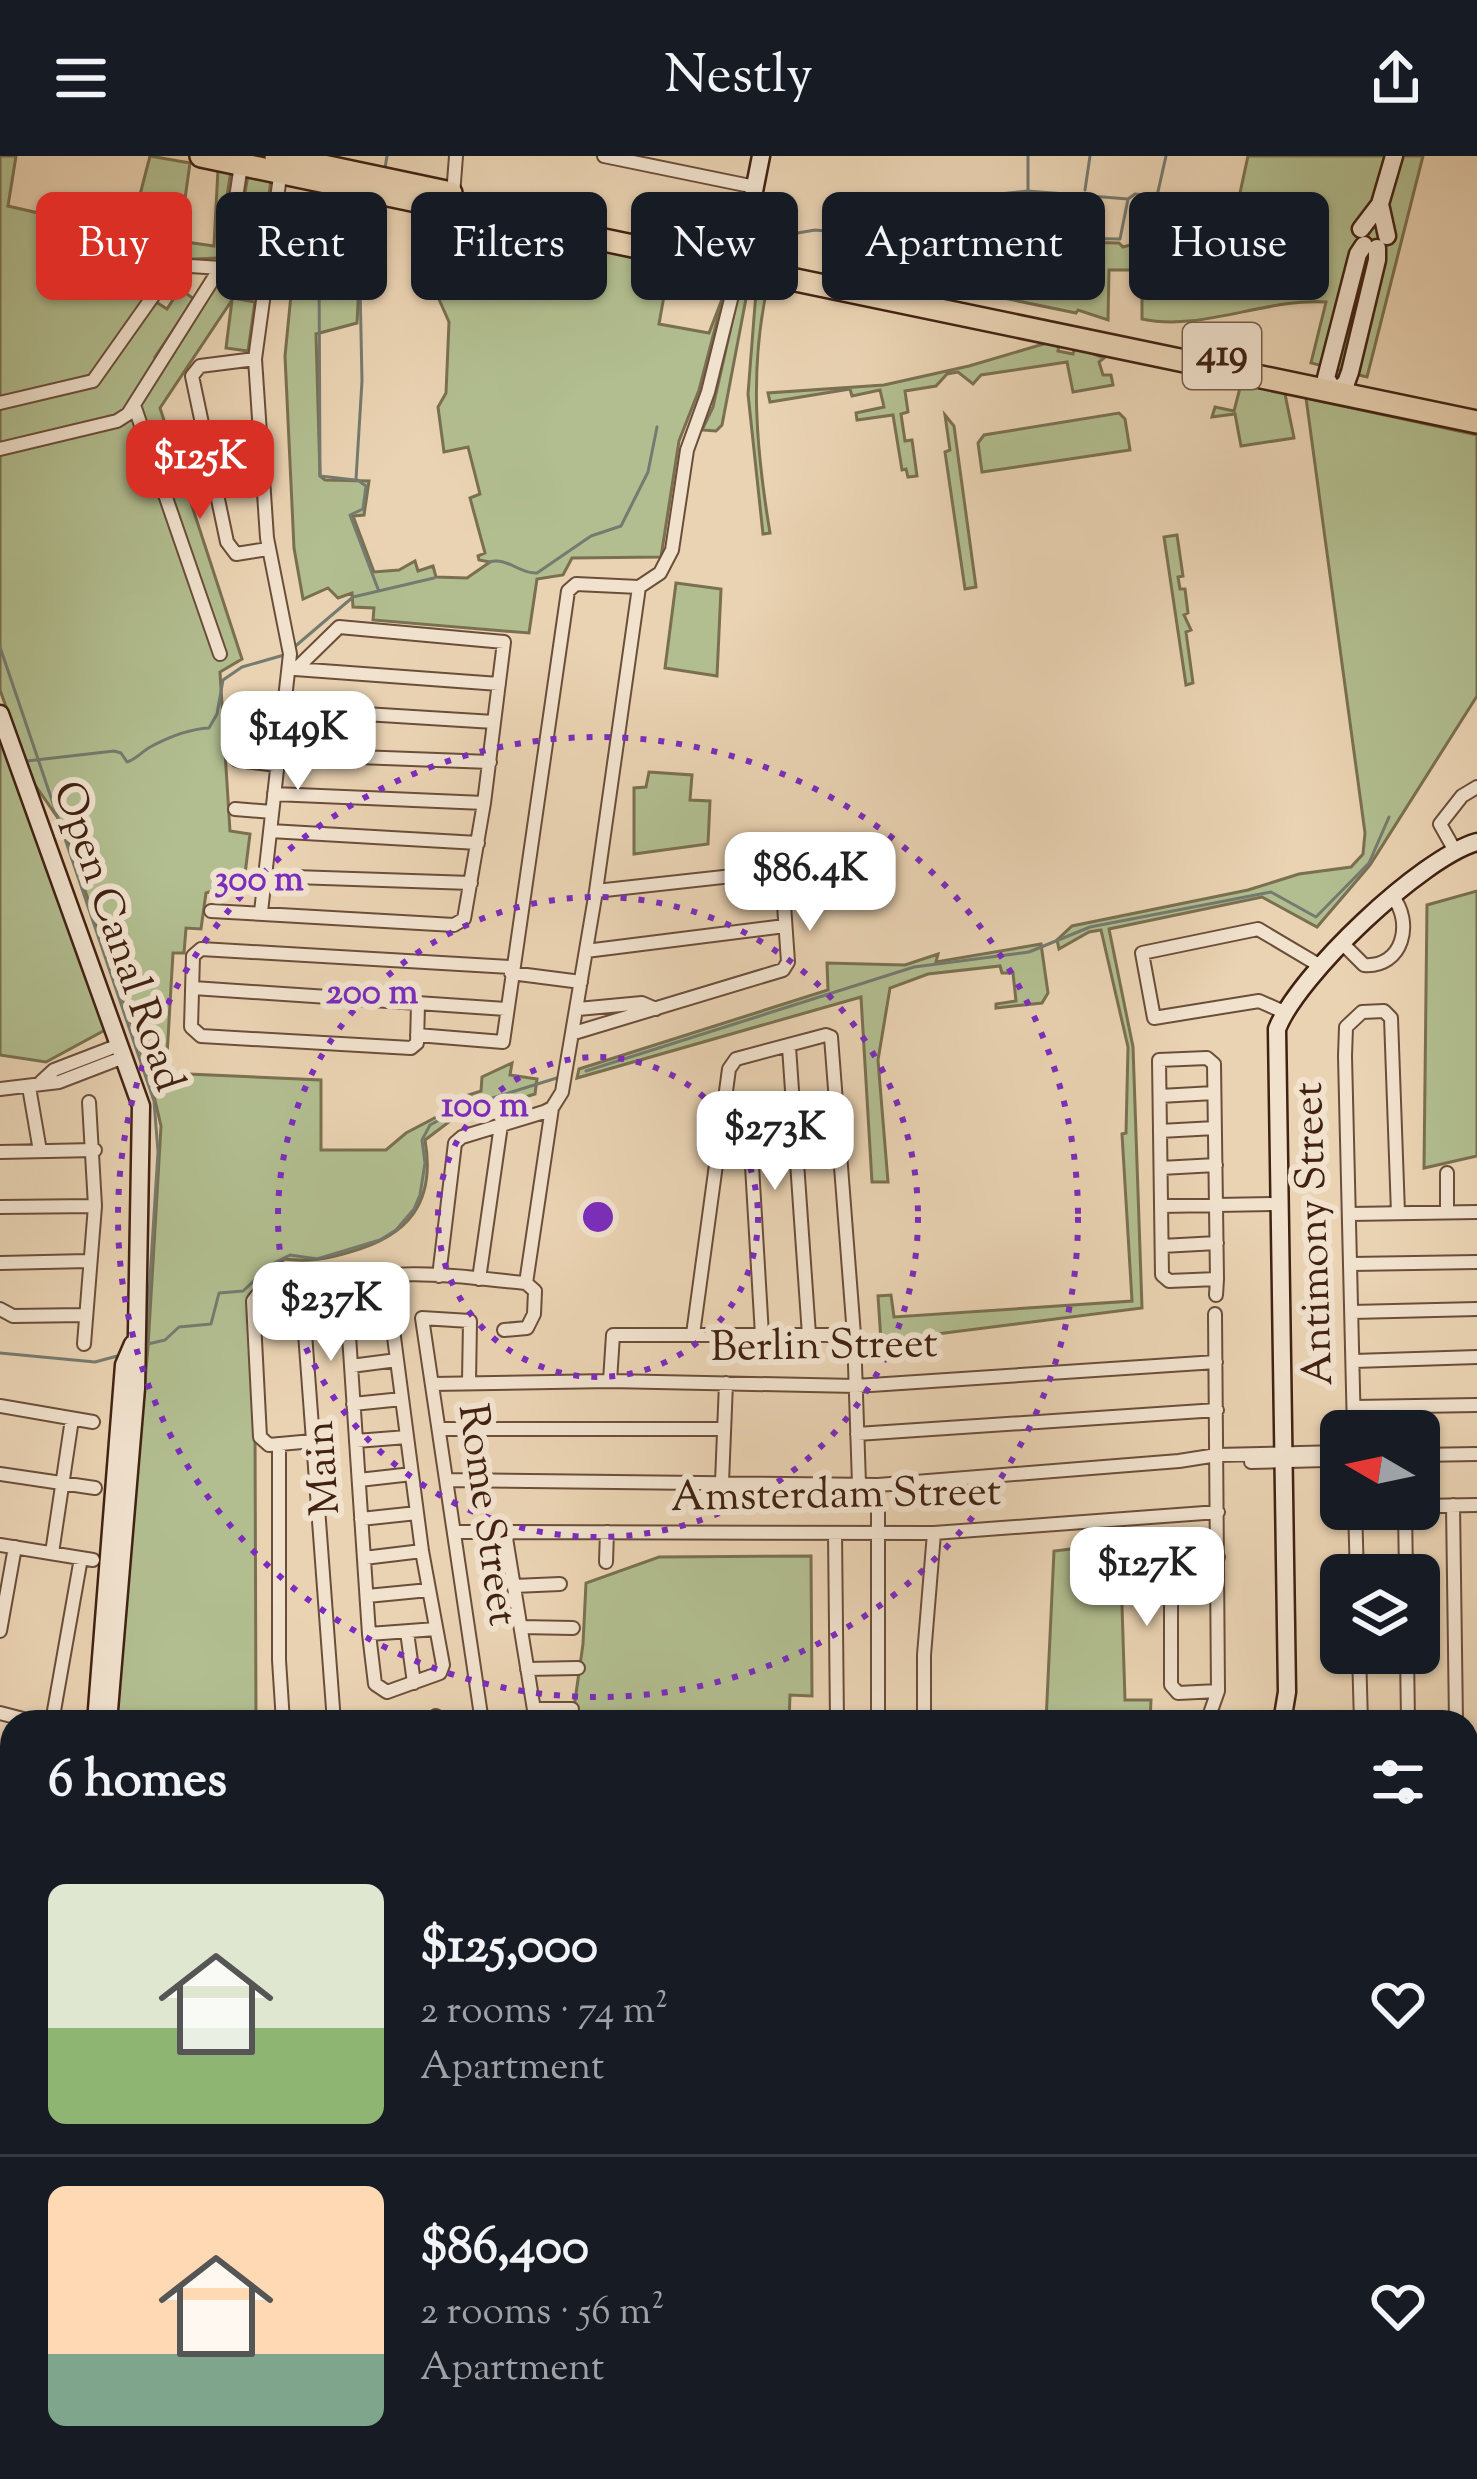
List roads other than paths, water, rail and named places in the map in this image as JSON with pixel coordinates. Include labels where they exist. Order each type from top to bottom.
[{"type":"highway","name":"419","points":[[201,156],[241,164],[280,162],[413,192]]},
{"type":"highway","name":"419","points":[[798,271],[1477,409]]},
{"type":"highway","name":"419","points":[[1336,384],[1477,422]]},
{"type":"main road","points":[[754,192],[761,156]]},
{"type":"main road","points":[[1336,384],[1394,156]]},
{"type":"main road","name":"Open Canal Road","points":[[0,713],[122,1051],[142,1121],[137,1333],[109,1710]]},
{"type":"main road","points":[[1284,1710],[1285,1457],[1277,1029],[1284,1012],[1322,967],[1392,896],[1454,849],[1477,842]]},
{"type":"main road","name":"Open Canal Road","points":[[97,1710],[124,1365],[137,1333]]},
{"type":"street","points":[[454,192],[456,156]]},
{"type":"street","points":[[604,156],[651,161],[755,187]]},
{"type":"street","points":[[261,912],[291,664],[268,549],[255,358],[280,162]]},
{"type":"street","points":[[237,192],[241,164]]},
{"type":"street","points":[[0,403],[93,380],[175,265],[216,268]]},
{"type":"street","points":[[0,449],[117,421],[134,405],[216,276]]},
{"type":"street","points":[[417,1035],[500,1043],[568,591],[576,584],[639,587],[656,578],[670,558],[686,450],[708,392],[731,300]]},
{"type":"street","points":[[255,358],[200,366],[192,376],[229,547],[239,554],[268,549]]},
{"type":"street","points":[[134,405],[220,654]]},
{"type":"street","points":[[526,1283],[552,1108],[562,1093],[578,1009],[639,587]]},
{"type":"street","points":[[211,911],[460,924],[478,843],[506,645],[338,626],[291,664]]},
{"type":"street","points":[[291,664],[500,684]]},
{"type":"street","points":[[284,709],[494,722]]},
{"type":"street","points":[[237,760],[490,762]]},
{"type":"street","points":[[1454,849],[1440,824],[1462,796],[1477,787]]},
{"type":"street","points":[[274,794],[484,803]]},
{"type":"street","points":[[236,809],[272,812]]},
{"type":"street","points":[[270,831],[478,843]]},
{"type":"street","points":[[574,1033],[783,970],[788,962],[782,876],[772,870],[596,891]]},
{"type":"street","points":[[265,876],[471,883]]},
{"type":"street","points":[[1343,945],[1364,965],[1388,962],[1398,951],[1403,934],[1402,907],[1392,896]]},
{"type":"street","points":[[586,951],[785,926]]},
{"type":"street","points":[[1284,1012],[1259,1001],[1154,1018],[1142,953],[1258,929],[1322,967]]},
{"type":"street","points":[[418,1004],[417,1035],[411,1048],[201,1036],[191,1027],[194,956],[201,949],[511,970],[581,982]]},
{"type":"street","points":[[193,988],[506,1009]]},
{"type":"street","points":[[578,1009],[642,1004],[656,1009]]},
{"type":"street","name":"Antimony Street","points":[[1354,1407],[1347,1035],[1350,1020],[1362,1012],[1390,1013],[1398,1213]]},
{"type":"street","points":[[694,1334],[732,1064],[826,1035],[834,1042],[859,1484]]},
{"type":"street","points":[[789,1047],[809,1335]]},
{"type":"street","points":[[0,1089],[35,1084],[54,1070],[82,1067],[122,1051]]},
{"type":"street","points":[[1216,1295],[1217,1279],[1217,1243],[1216,1166],[1211,1059],[1162,1060],[1158,1062],[1164,1279],[1217,1279]]},
{"type":"street","points":[[35,1084],[40,1151]]},
{"type":"street","points":[[1160,1096],[1214,1093]]},
{"type":"street","points":[[84,1344],[95,1206],[89,1102]]},
{"type":"street","points":[[439,1276],[455,1143],[552,1108]]},
{"type":"street","points":[[479,1279],[501,1125]]},
{"type":"street","points":[[1160,1131],[1215,1128]]},
{"type":"street","points":[[720,1138],[743,1139],[751,1149],[762,1335]]},
{"type":"street","points":[[0,1152],[95,1150]]},
{"type":"street","points":[[1161,1168],[1216,1166]]},
{"type":"street","points":[[1447,1173],[1447,1211]]},
{"type":"street","points":[[1161,1205],[1279,1204]]},
{"type":"street","points":[[0,1208],[95,1206]]},
{"type":"street","points":[[1349,1214],[1477,1212]]},
{"type":"street","points":[[1162,1246],[1217,1243]]},
{"type":"street","points":[[0,1263],[88,1261]]},
{"type":"street","points":[[1351,1264],[1477,1262]]},
{"type":"street","points":[[407,1631],[413,1683],[442,1670],[386,1276],[526,1283],[535,1291],[531,1325],[503,1330]]},
{"type":"street","name":"Main","points":[[386,1276],[347,1287],[353,1404],[375,1684],[387,1692],[413,1683]]},
{"type":"street","points":[[313,1442],[263,1442],[253,1301],[260,1292],[295,1288],[302,1293],[333,1710]]},
{"type":"street","points":[[0,1309],[13,1316],[85,1315]]},
{"type":"street","points":[[1352,1312],[1477,1310]]},
{"type":"street","points":[[1212,1710],[1218,1690],[1215,1314]]},
{"type":"street","name":"Rome Street","points":[[469,1382],[470,1321],[422,1318],[480,1710]]},
{"type":"street","points":[[348,1327],[392,1322]]},
{"type":"street","points":[[610,1381],[614,1335],[854,1335]]},
{"type":"street","points":[[1354,1361],[1477,1358]]},
{"type":"street","points":[[351,1366],[397,1360]]},
{"type":"street","name":"Berlin Street","points":[[432,1384],[610,1381],[856,1386],[1216,1362]]},
{"type":"street","points":[[722,1482],[726,1383]]},
{"type":"street","points":[[353,1404],[402,1399]]},
{"type":"street","points":[[1354,1407],[1477,1405]]},
{"type":"street","points":[[0,1406],[93,1422]]},
{"type":"street","points":[[857,1434],[1217,1409]]},
{"type":"street","points":[[52,1553],[72,1419]]},
{"type":"street","points":[[439,1429],[724,1429]]},
{"type":"street","points":[[356,1441],[407,1437]]},
{"type":"street","points":[[279,1444],[282,1710]]},
{"type":"street","points":[[1440,1455],[1477,1454]]},
{"type":"street","points":[[446,1480],[878,1485],[1214,1459],[1320,1456]]},
{"type":"street","points":[[0,1474],[94,1488]]},
{"type":"street","points":[[359,1480],[412,1474]]},
{"type":"street","points":[[878,1485],[878,1710]]},
{"type":"street","points":[[1440,1505],[1477,1505]]},
{"type":"street","points":[[1453,1505],[1456,1710]]},
{"type":"street","name":"Amsterdam Street","points":[[454,1532],[934,1533],[1218,1512]]},
{"type":"street","points":[[362,1519],[417,1513]]},
{"type":"street","points":[[505,1532],[534,1710]]},
{"type":"street","points":[[606,1562],[607,1532]]},
{"type":"street","points":[[924,1710],[934,1533]]},
{"type":"street","points":[[835,1534],[837,1710]]},
{"type":"street","points":[[0,1631],[8,1546],[87,1558],[55,1710]]},
{"type":"street","points":[[364,1558],[422,1552]]},
{"type":"street","points":[[1136,1562],[1218,1557]]},
{"type":"street","points":[[1171,1563],[1173,1691],[1218,1690]]},
{"type":"street","points":[[514,1586],[560,1584]]},
{"type":"street","points":[[367,1597],[429,1590]]},
{"type":"street","points":[[520,1627],[573,1628]]},
{"type":"street","points":[[369,1634],[436,1629]]},
{"type":"street","points":[[527,1669],[578,1668]]},
{"type":"street","points":[[1359,1674],[1360,1710]]},
{"type":"street","points":[[1407,1674],[1408,1710]]},
{"type":"street","points":[[561,1710],[572,1708]]},
{"type":"waterway","points":[[385,168],[387,156]]},
{"type":"waterway","points":[[1028,156],[1028,191],[1128,199],[1135,194],[1157,196],[1166,156]]},
{"type":"waterway","points":[[1085,190],[1090,156]]},
{"type":"waterway","points":[[1028,191],[963,198],[963,231],[972,237],[1120,239],[1128,199]]},
{"type":"waterway","points":[[798,233],[822,231]]},
{"type":"waterway","points":[[319,300],[320,476],[355,480]]},
{"type":"waterway","points":[[360,300],[362,381],[356,479],[366,486],[363,509],[350,515],[378,589]]},
{"type":"waterway","points":[[489,562],[537,573],[591,536],[621,526],[648,472],[657,427]]},
{"type":"waterway","points":[[292,649],[353,597],[434,578]]},
{"type":"waterway","points":[[0,647],[154,1101],[158,1152],[145,1357]]},
{"type":"waterway","points":[[27,761],[114,751],[131,761],[165,740],[209,728],[217,714],[223,680],[242,667],[284,655]]},
{"type":"waterway","points":[[586,1071],[914,967],[1029,952],[1090,927],[1271,892],[1316,917],[1369,863],[1389,817]]},
{"type":"waterway","points":[[148,1344],[165,1340],[179,1327],[211,1324],[219,1293],[243,1291],[272,1264],[290,1255],[317,1259],[380,1240],[396,1230],[420,1195],[425,1163],[422,1140],[430,1125],[463,1107],[560,1077]]},
{"type":"waterway","points":[[0,1353],[95,1362],[121,1355]]}]
